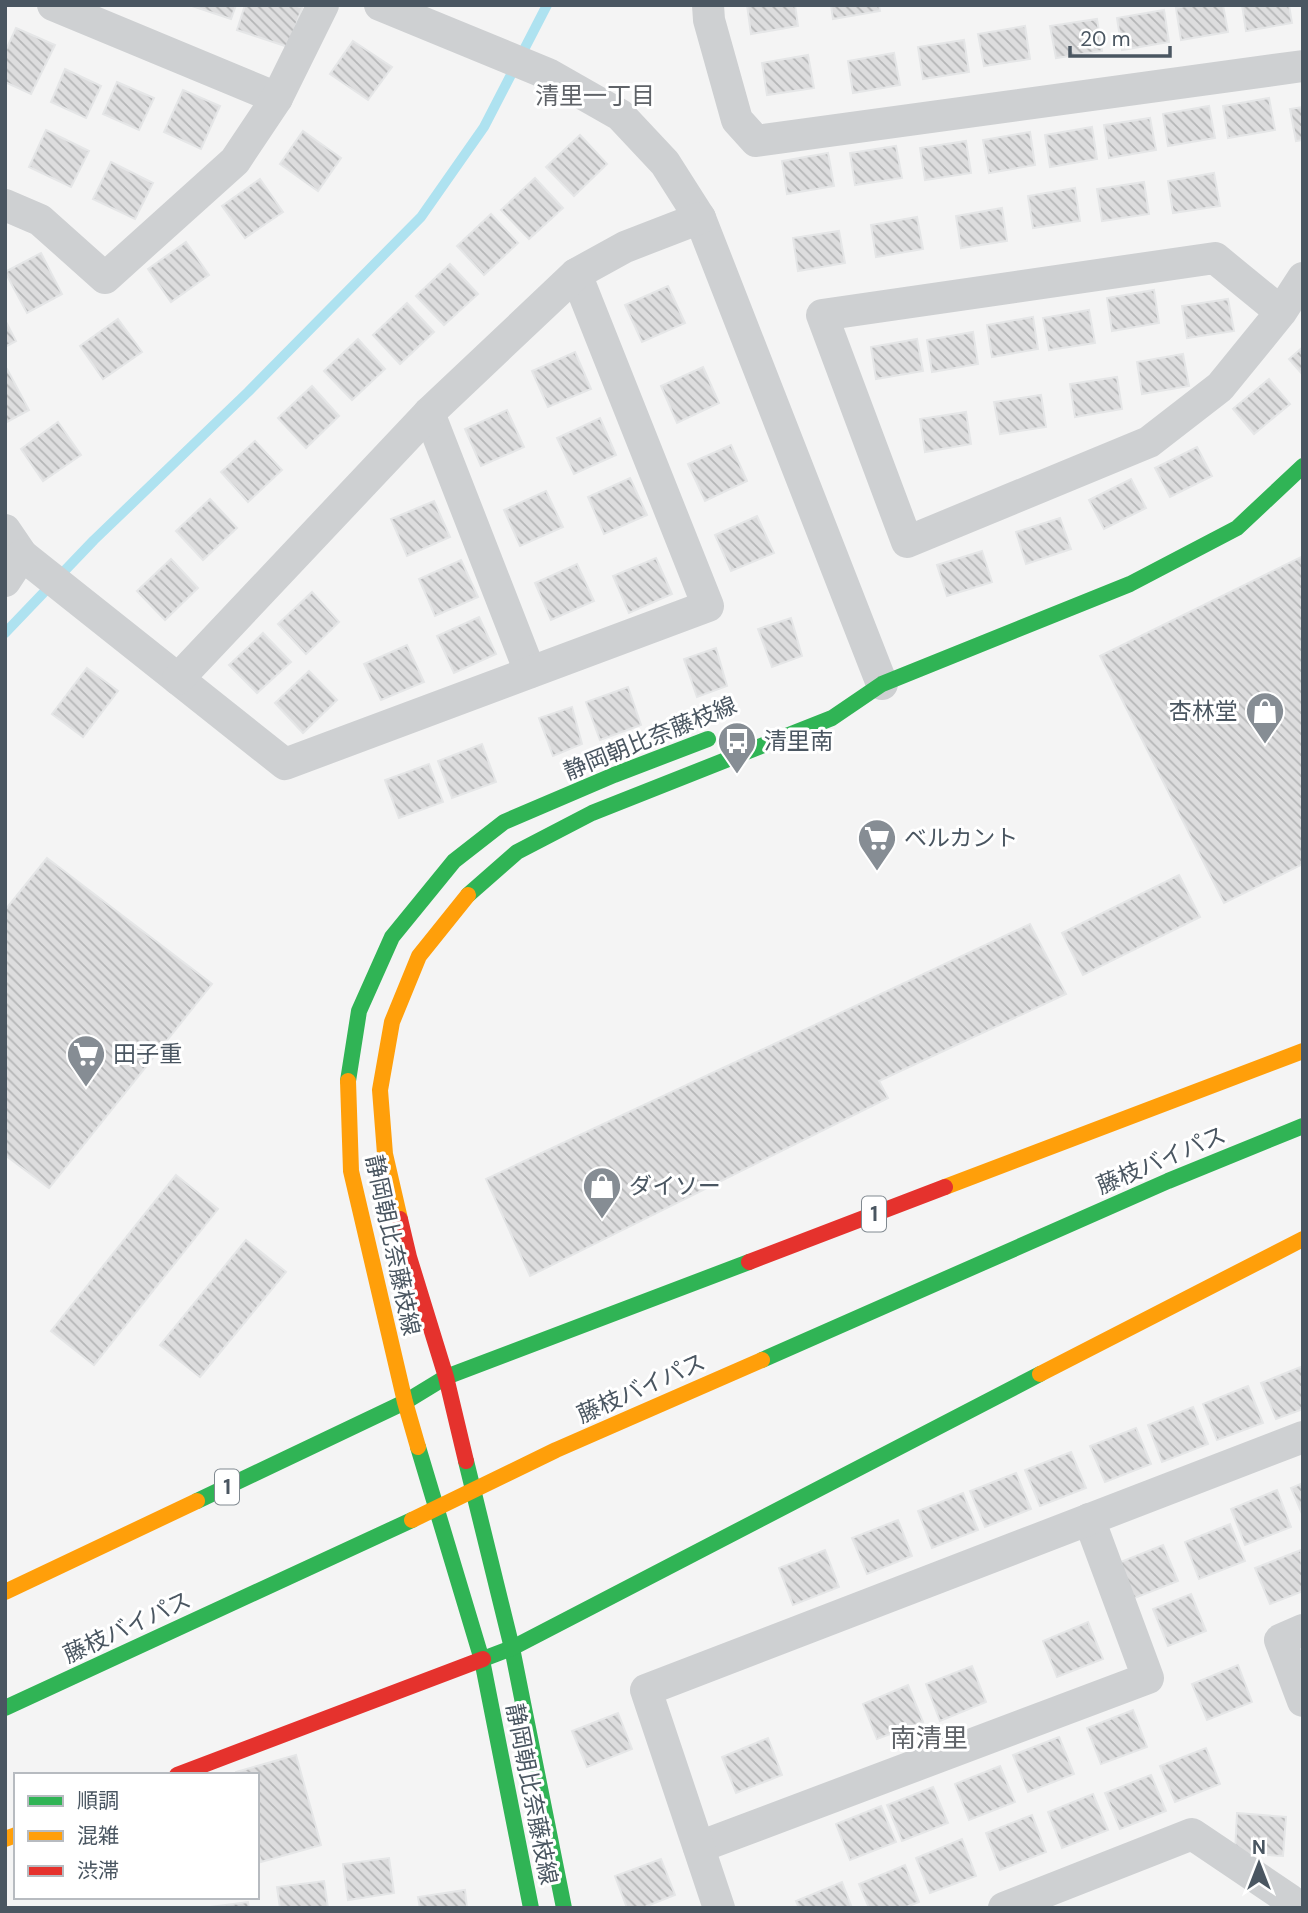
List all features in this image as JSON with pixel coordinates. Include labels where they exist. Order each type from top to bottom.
[{"type":"main road","name":"静岡朝比奈藤枝線","points":[[564,1908],[512,1648],[446,1377],[408,1257],[385,1154],[380,1090],[392,1022],[419,956],[468,893],[517,852],[592,813],[832,718],[883,684],[1130,584],[1237,528],[1303,466]]},
{"type":"main road","name":"静岡朝比奈藤枝線","points":[[847,688],[883,684]]},
{"type":"main road","name":"静岡朝比奈藤枝線","points":[[531,1908],[482,1660],[405,1402],[351,1171],[347,1088],[359,1011],[392,937],[454,861],[505,822],[614,775],[718,735]]},
{"type":"main road","name":"1","points":[[5,1592],[405,1402],[446,1377],[1303,1051]]},
{"type":"main road","name":"藤枝バイパス","points":[[5,1708],[385,1533],[556,1450],[1168,1181],[1303,1126]]},
{"type":"main road","points":[[182,1773],[512,1648],[1213,1284],[1303,1240]]},
{"type":"street","points":[[53,5],[277,98]]},
{"type":"street","points":[[5,205],[40,220],[105,278],[235,161],[277,98],[323,5]]},
{"type":"street","points":[[380,5],[548,74],[620,115],[665,163],[700,218],[883,684]]},
{"type":"street","points":[[708,5],[709,20],[737,120],[756,141],[1303,66]]},
{"type":"street","points":[[178,679],[429,413],[576,274],[625,247],[700,218]]},
{"type":"street","points":[[1281,312],[1214,258],[821,315],[907,542],[1150,442],[1220,387],[1281,312],[1303,278]]},
{"type":"street","points":[[11,555],[178,679],[285,764],[708,606],[576,274]]},
{"type":"street","points":[[429,413],[530,672]]},
{"type":"street","points":[[719,1908],[646,1690],[1303,1437]]},
{"type":"street","points":[[699,1847],[1148,1678],[1088,1519]]},
{"type":"street","points":[[1303,1630],[1280,1640],[1303,1701]]},
{"type":"street","points":[[1004,1908],[1192,1834],[1292,1897]]},
{"type":"building","points":[[189,5],[236,5],[231,19]]},
{"type":"building","points":[[245,5],[295,5],[302,8],[288,47],[237,30]]},
{"type":"building","points":[[747,5],[795,5],[798,26],[751,34]]},
{"type":"building","points":[[831,5],[879,5],[880,11],[833,19]]},
{"type":"building","points":[[1190,5],[1223,5],[1228,32],[1181,40],[1176,8]]},
{"type":"building","points":[[1242,5],[1289,5],[1292,23],[1246,31]]},
{"type":"building","points":[[1164,10],[1169,42],[1122,50],[1117,18]]},
{"type":"building","points":[[1097,19],[1102,51],[1056,58],[1050,26]]},
{"type":"building","points":[[1025,26],[1030,59],[984,66],[978,34]]},
{"type":"building","points":[[16,28],[55,45],[31,94],[5,82],[5,52]]},
{"type":"building","points":[[964,40],[969,72],[923,79],[918,47]]},
{"type":"building","points":[[353,41],[392,67],[368,100],[330,74]]},
{"type":"building","points":[[894,53],[900,85],[853,93],[848,61]]},
{"type":"building","points":[[808,55],[814,88],[767,95],[762,63]]},
{"type":"building","points":[[65,69],[101,86],[86,118],[51,102]]},
{"type":"building","points":[[117,82],[154,98],[139,130],[103,114]]},
{"type":"building","points":[[183,90],[220,106],[201,149],[164,132]]},
{"type":"building","points":[[1269,98],[1275,130],[1228,138],[1223,106]]},
{"type":"building","points":[[1209,106],[1215,138],[1168,146],[1163,114]]},
{"type":"building","points":[[1303,107],[1303,140],[1296,141],[1290,109]]},
{"type":"building","points":[[1150,118],[1156,150],[1109,158],[1104,125]]},
{"type":"building","points":[[1092,127],[1097,159],[1050,167],[1045,135]]},
{"type":"building","points":[[46,130],[89,151],[71,187],[29,167]]},
{"type":"building","points":[[303,131],[341,158],[318,191],[280,164]]},
{"type":"building","points":[[1030,132],[1035,165],[989,173],[983,140]]},
{"type":"building","points":[[580,135],[607,164],[574,196],[546,167]]},
{"type":"building","points":[[966,141],[971,173],[925,180],[920,148]]},
{"type":"building","points":[[896,146],[902,178],[855,185],[850,153]]},
{"type":"building","points":[[828,153],[834,186],[787,194],[782,161]]},
{"type":"building","points":[[111,162],[153,183],[135,219],[93,199]]},
{"type":"building","points":[[1214,173],[1220,206],[1173,213],[1168,181]]},
{"type":"building","points":[[535,178],[563,208],[529,239],[501,210]]},
{"type":"building","points":[[260,179],[283,212],[245,238],[222,206]]},
{"type":"building","points":[[1144,182],[1149,214],[1102,221],[1097,189]]},
{"type":"building","points":[[1075,188],[1080,221],[1033,228],[1028,196]]},
{"type":"building","points":[[1002,208],[1007,241],[961,248],[956,216]]},
{"type":"building","points":[[491,214],[518,243],[484,275],[457,246]]},
{"type":"building","points":[[917,217],[923,249],[876,257],[871,225]]},
{"type":"building","points":[[839,231],[845,263],[798,271],[793,238]]},
{"type":"building","points":[[186,242],[209,275],[171,302],[148,269]]},
{"type":"building","points":[[41,253],[62,294],[27,313],[5,272]]},
{"type":"building","points":[[450,264],[478,294],[444,325],[416,296]]},
{"type":"building","points":[[668,286],[685,323],[642,342],[625,305]]},
{"type":"building","points":[[1154,290],[1159,323],[1112,331],[1107,298]]},
{"type":"building","points":[[1228,299],[1234,331],[1187,338],[1182,306]]},
{"type":"building","points":[[407,303],[434,332],[400,364],[373,335]]},
{"type":"building","points":[[1089,310],[1095,343],[1049,350],[1043,318]]},
{"type":"building","points":[[1033,317],[1038,349],[992,357],[987,325]]},
{"type":"building","points":[[118,319],[142,352],[103,379],[80,346]]},
{"type":"building","points":[[5,320],[16,341],[5,347]]},
{"type":"building","points":[[973,332],[978,364],[932,372],[927,340]]},
{"type":"building","points":[[358,339],[385,369],[352,400],[324,371]]},
{"type":"building","points":[[917,339],[923,371],[876,379],[871,347]]},
{"type":"building","points":[[1303,347],[1303,375],[1289,359]]},
{"type":"building","points":[[575,352],[591,389],[548,407],[532,371]]},
{"type":"building","points":[[1183,354],[1189,386],[1142,394],[1137,362]]},
{"type":"building","points":[[703,367],[719,403],[677,423],[661,386]]},
{"type":"building","points":[[7,369],[29,410],[5,423],[5,370]]},
{"type":"building","points":[[1117,377],[1122,409],[1075,417],[1070,384]]},
{"type":"building","points":[[1269,379],[1290,404],[1254,434],[1233,409]]},
{"type":"building","points":[[312,386],[339,416],[306,448],[278,418]]},
{"type":"building","points":[[1041,395],[1046,427],[1000,434],[994,402]]},
{"type":"building","points":[[507,410],[524,447],[481,466],[465,429]]},
{"type":"building","points":[[966,412],[971,444],[925,452],[920,419]]},
{"type":"building","points":[[600,418],[616,455],[574,474],[557,438]]},
{"type":"building","points":[[58,422],[81,455],[43,481],[21,449]]},
{"type":"building","points":[[255,441],[282,470],[248,502],[221,472]]},
{"type":"building","points":[[731,445],[747,481],[705,501],[688,464]]},
{"type":"building","points":[[1197,447],[1212,476],[1170,497],[1155,468]]},
{"type":"building","points":[[630,478],[647,515],[604,534],[588,497]]},
{"type":"building","points":[[1131,479],[1146,508],[1104,529],[1089,500]]},
{"type":"building","points":[[546,491],[563,527],[520,546],[504,510]]},
{"type":"building","points":[[210,499],[237,528],[203,560],[176,531]]},
{"type":"building","points":[[434,501],[450,537],[407,556],[391,519]]},
{"type":"building","points":[[757,516],[774,553],[731,571],[715,535]]},
{"type":"building","points":[[1060,518],[1071,549],[1026,564],[1016,532]]},
{"type":"building","points":[[982,551],[992,582],[947,596],[937,565]]},
{"type":"building","points":[[1303,556],[1303,864],[1224,903],[1100,656]]},
{"type":"building","points":[[656,558],[672,594],[629,613],[613,576]]},
{"type":"building","points":[[171,559],[198,588],[165,620],[137,591]]},
{"type":"building","points":[[461,560],[478,597],[435,616],[419,579]]},
{"type":"building","points":[[577,564],[594,601],[551,620],[535,583]]},
{"type":"building","points":[[312,592],[339,622],[306,654],[278,624]]},
{"type":"building","points":[[479,617],[496,654],[454,673],[437,636]]},
{"type":"building","points":[[791,618],[802,656],[772,667],[758,629]]},
{"type":"building","points":[[263,633],[291,662],[257,693],[229,665]]},
{"type":"building","points":[[407,645],[424,682],[381,700],[364,664]]},
{"type":"building","points":[[716,648],[727,686],[697,697],[684,659]]},
{"type":"building","points":[[87,668],[118,691],[83,737],[52,714]]},
{"type":"building","points":[[309,671],[337,700],[303,733],[275,703]]},
{"type":"building","points":[[628,687],[641,725],[600,740],[586,702]]},
{"type":"building","points":[[572,707],[582,744],[553,756],[539,718]]},
{"type":"building","points":[[482,744],[496,782],[452,798],[438,761]]},
{"type":"building","points":[[429,764],[443,802],[399,818],[385,780]]},
{"type":"building","points":[[47,858],[212,984],[49,1188],[5,1155],[5,910]]},
{"type":"building","points":[[1179,875],[1200,917],[1083,975],[1062,933]]},
{"type":"building","points":[[1030,924],[1066,994],[879,1081],[888,1098],[530,1276],[486,1179]]},
{"type":"building","points":[[176,1175],[218,1209],[94,1365],[51,1331]]},
{"type":"building","points":[[246,1240],[286,1272],[200,1377],[160,1345]]},
{"type":"building","points":[[1303,1366],[1303,1409],[1276,1419],[1261,1383]]},
{"type":"building","points":[[1248,1386],[1263,1423],[1217,1440],[1203,1404]]},
{"type":"building","points":[[1193,1407],[1208,1444],[1162,1462],[1148,1425]]},
{"type":"building","points":[[1136,1428],[1151,1464],[1105,1482],[1090,1446]]},
{"type":"building","points":[[1071,1452],[1086,1488],[1040,1506],[1025,1470]]},
{"type":"building","points":[[1016,1473],[1031,1509],[985,1527],[970,1491]]},
{"type":"building","points":[[1303,1483],[1303,1516],[1291,1488]]},
{"type":"building","points":[[1277,1490],[1291,1527],[1245,1545],[1231,1509]]},
{"type":"building","points":[[963,1493],[978,1530],[932,1548],[918,1511]]},
{"type":"building","points":[[898,1520],[912,1556],[867,1574],[852,1538]]},
{"type":"building","points":[[1230,1524],[1245,1561],[1199,1579],[1185,1542]]},
{"type":"building","points":[[1163,1545],[1178,1581],[1132,1599],[1118,1563]]},
{"type":"building","points":[[825,1550],[839,1587],[793,1605],[779,1568]]},
{"type":"building","points":[[1301,1550],[1303,1591],[1270,1604],[1255,1568]]},
{"type":"building","points":[[1191,1594],[1206,1631],[1168,1646],[1153,1609]]},
{"type":"building","points":[[1088,1622],[1103,1659],[1057,1677],[1043,1641]]},
{"type":"building","points":[[1238,1665],[1252,1702],[1207,1720],[1192,1684]]},
{"type":"building","points":[[972,1666],[986,1702],[940,1721],[926,1684]]},
{"type":"building","points":[[908,1685],[923,1722],[877,1739],[863,1704]]},
{"type":"building","points":[[1133,1710],[1147,1747],[1101,1764],[1087,1728]]},
{"type":"building","points":[[618,1713],[632,1749],[587,1767],[572,1731]]},
{"type":"building","points":[[1059,1737],[1074,1774],[1028,1792],[1013,1755]]},
{"type":"building","points":[[768,1738],[782,1775],[736,1793],[722,1757]]},
{"type":"building","points":[[1206,1748],[1220,1784],[1175,1802],[1160,1766]]},
{"type":"building","points":[[296,1755],[321,1845],[261,1862],[259,1773],[236,1772]]},
{"type":"building","points":[[1000,1766],[1015,1802],[969,1820],[955,1784]]},
{"type":"building","points":[[1151,1775],[1166,1811],[1120,1829],[1105,1793]]},
{"type":"building","points":[[933,1787],[948,1823],[902,1841],[887,1805]]},
{"type":"building","points":[[1093,1794],[1108,1830],[1062,1848],[1048,1812]]},
{"type":"building","points":[[881,1806],[896,1842],[850,1860],[836,1824]]},
{"type":"building","points":[[1237,1813],[1286,1817],[1283,1856],[1235,1853]]},
{"type":"building","points":[[1032,1815],[1046,1852],[1000,1870],[986,1833]]},
{"type":"building","points":[[962,1839],[976,1876],[930,1893],[916,1858]]},
{"type":"building","points":[[389,1858],[394,1893],[348,1900],[343,1864]]},
{"type":"building","points":[[661,1859],[675,1895],[642,1908],[627,1908],[615,1876]]},
{"type":"building","points":[[905,1865],[919,1902],[904,1908],[869,1908],[859,1884]]},
{"type":"building","points":[[324,1881],[328,1908],[280,1908],[277,1887]]},
{"type":"building","points":[[842,1882],[852,1908],[799,1908],[796,1901]]},
{"type":"building","points":[[465,1890],[467,1908],[420,1908],[418,1897]]},
{"type":"building","points":[[248,1902],[249,1908],[202,1908]]},
{"type":"waterway","points":[[5,633],[94,540],[248,392],[421,217],[484,127],[547,5]]},
{"type":"traffic: fast","points":[[468,895],[517,852],[592,813],[832,718],[882,684],[1130,584],[1237,528],[1303,466]]},
{"type":"traffic: fast","points":[[348,1081],[359,1011],[392,937],[454,861],[504,822],[708,739]]},
{"type":"traffic: fast","points":[[762,1360],[1168,1181],[1303,1126]]},
{"type":"traffic: fast","points":[[197,1501],[405,1402],[446,1377],[749,1262]]},
{"type":"traffic: fast","points":[[483,1659],[512,1648],[1040,1374]]},
{"type":"traffic: fast","points":[[418,1447],[482,1660],[531,1908]]},
{"type":"traffic: fast","points":[[466,1461],[512,1648],[564,1908]]},
{"type":"traffic: fast","points":[[5,1708],[412,1520]]},
{"type":"traffic: slow","points":[[400,1219],[385,1154],[380,1090],[392,1022],[419,956],[468,895]]},
{"type":"traffic: slow","points":[[945,1187],[1303,1051]]},
{"type":"traffic: slow","points":[[348,1081],[351,1171],[418,1447]]},
{"type":"traffic: slow","points":[[1040,1374],[1303,1239]]},
{"type":"traffic: slow","points":[[412,1520],[556,1450],[762,1360]]},
{"type":"traffic: slow","points":[[5,1592],[197,1501]]},
{"type":"traffic: slow","points":[[5,1839],[14,1836]]},
{"type":"traffic: jam","points":[[749,1262],[945,1187]]},
{"type":"traffic: jam","points":[[400,1219],[446,1377],[466,1461]]},
{"type":"traffic: jam","points":[[182,1773],[483,1659]]},
{"type":"place","name":"杏林堂","points":[[1265,745]]},
{"type":"place","name":"清里南","points":[[737,775]]},
{"type":"place","name":"ベルカント","points":[[877,872]]},
{"type":"place","name":"田子重","points":[[86,1088]]},
{"type":"place","name":"ダイソー","points":[[602,1220]]},
{"type":"district","name":"清里一丁目","points":[[595,95]]},
{"type":"district","name":"南清里","points":[[929,1738]]}]
